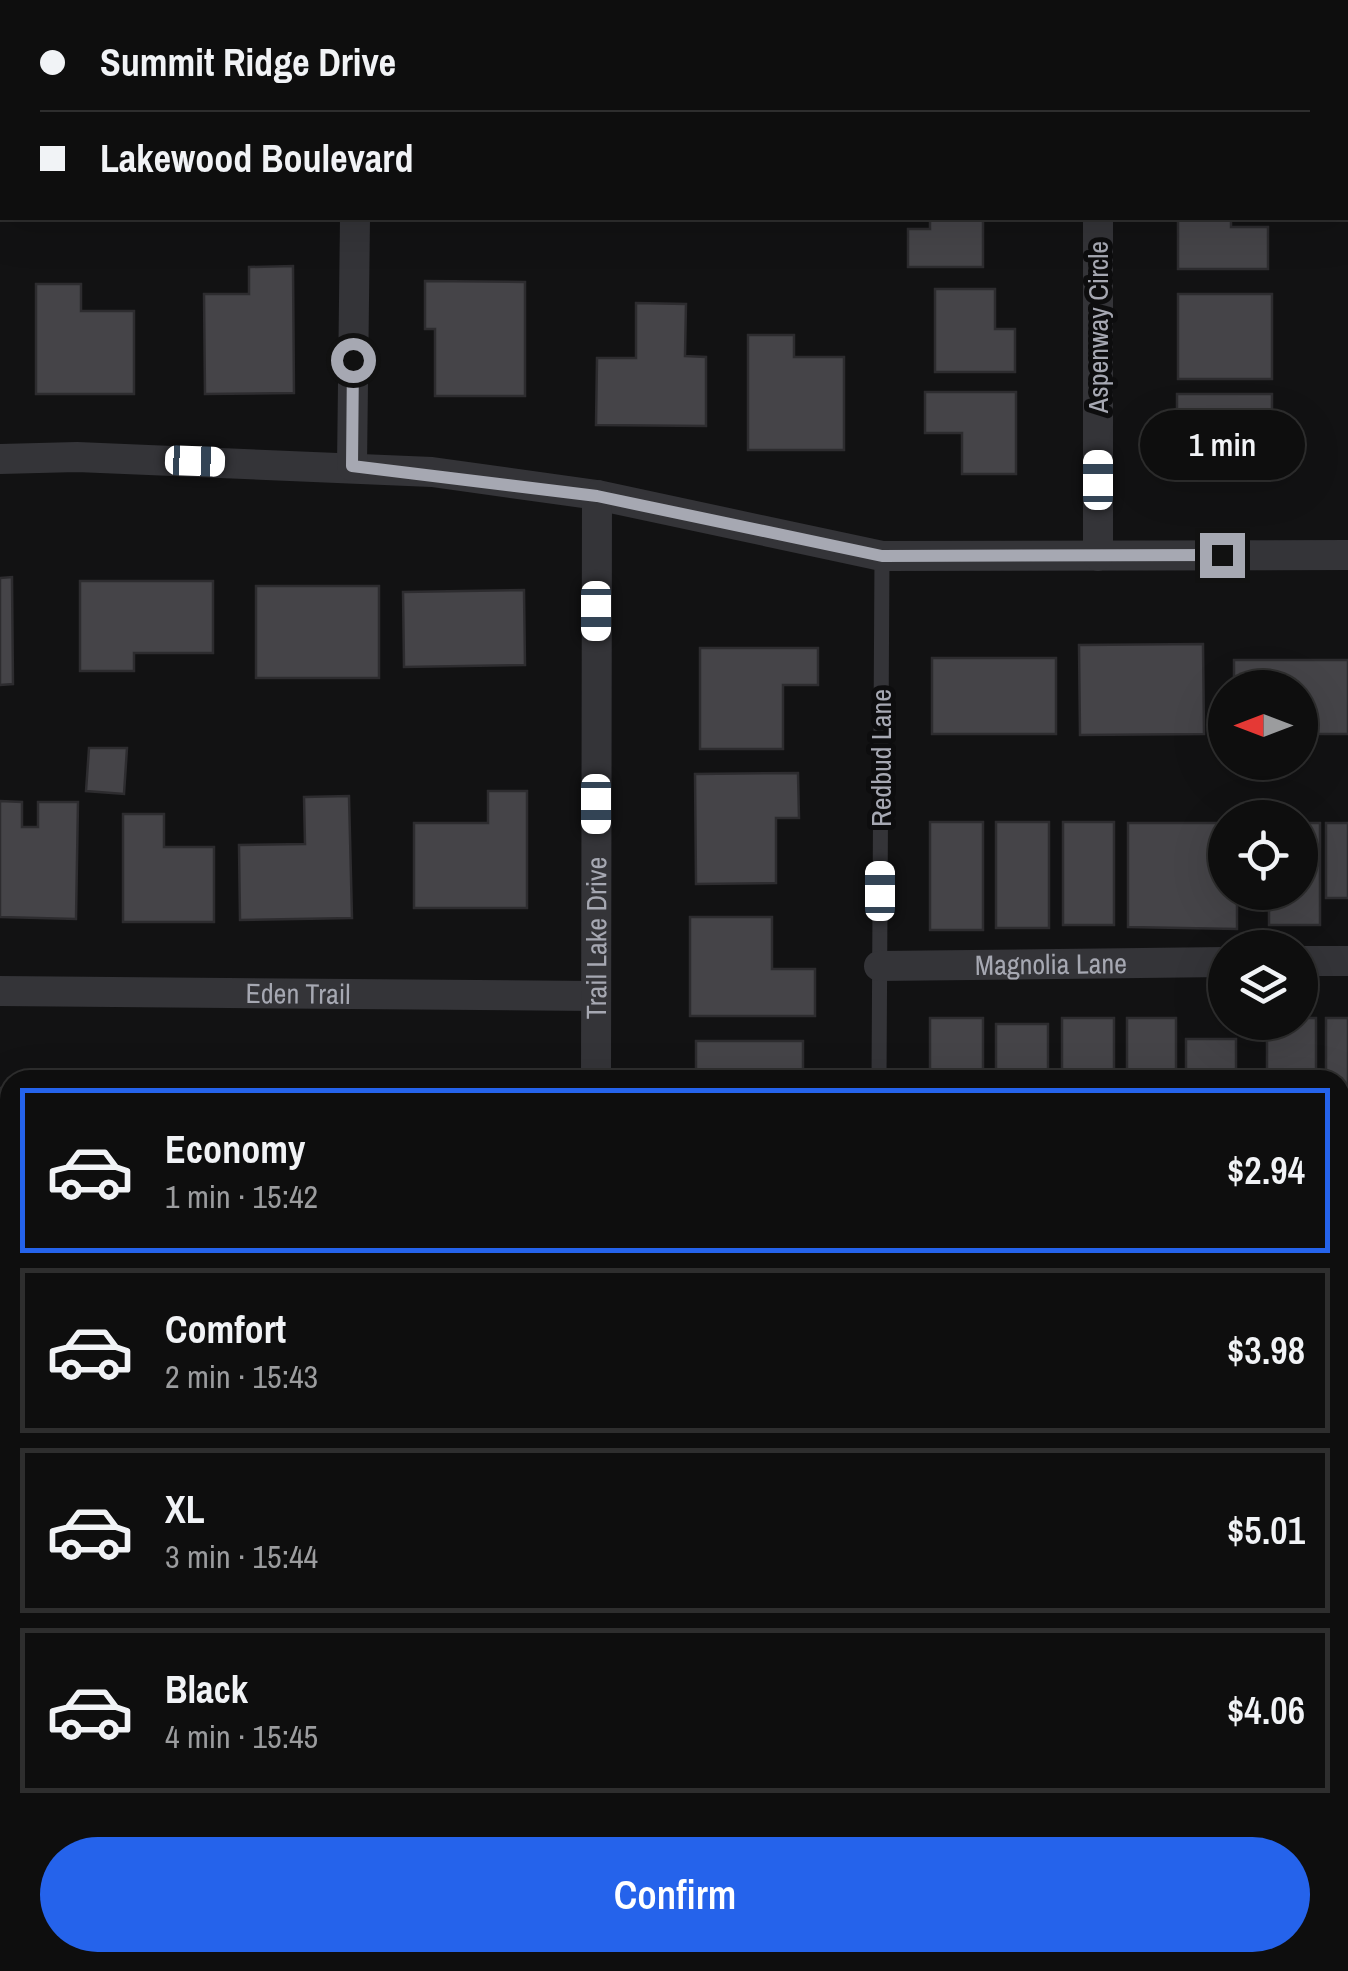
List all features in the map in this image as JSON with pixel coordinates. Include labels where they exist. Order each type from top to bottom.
[{"type":"street","points":[[352,466],[355,220]]},
{"type":"street","name":"Aspenway Circle","points":[[1098,220],[1098,556]]},
{"type":"street","points":[[0,459],[77,457],[352,466],[597,496],[882,556],[1348,554]]},
{"type":"street","name":"Trail Lake Drive","points":[[596,1070],[597,496]]},
{"type":"street","points":[[1318,961],[1348,961]]},
{"type":"street","name":"Magnolia Lane","points":[[880,966],[1208,962]]},
{"type":"street","name":"Eden Trail","points":[[0,991],[595,996]]},
{"type":"lane","name":"Redbud Lane","points":[[879,1070],[882,556]]},
{"type":"building","points":[[930,220],[983,220],[983,267],[908,267],[908,229],[930,229]]},
{"type":"building","points":[[1178,220],[1231,220],[1231,227],[1268,227],[1268,269],[1178,269]]},
{"type":"building","points":[[293,266],[294,393],[205,394],[204,294],[249,294],[249,267]]},
{"type":"building","points":[[425,281],[525,282],[525,396],[435,396],[435,329],[425,329]]},
{"type":"building","points":[[36,284],[81,284],[81,311],[134,311],[134,394],[36,394]]},
{"type":"building","points":[[935,289],[995,289],[995,329],[1015,329],[1015,372],[935,372]]},
{"type":"building","points":[[1178,294],[1272,294],[1272,379],[1178,379]]},
{"type":"building","points":[[636,303],[686,304],[685,356],[706,357],[706,426],[596,425],[597,358],[636,358]]},
{"type":"building","points":[[748,335],[794,335],[794,357],[844,357],[844,450],[748,450]]},
{"type":"building","points":[[925,392],[1016,392],[1016,474],[962,474],[962,433],[925,433]]},
{"type":"building","points":[[1177,394],[1272,394],[1272,435],[1240,435],[1240,477],[1177,477]]},
{"type":"building","points":[[12,577],[13,684],[0,685],[0,578]]},
{"type":"building","points":[[80,581],[213,581],[213,653],[134,653],[134,671],[80,671]]},
{"type":"building","points":[[256,586],[379,586],[379,678],[256,678]]},
{"type":"building","points":[[524,590],[525,665],[404,667],[403,592]]},
{"type":"building","points":[[1203,644],[1204,734],[1080,735],[1079,645]]},
{"type":"building","points":[[700,648],[818,648],[818,685],[783,685],[783,749],[700,749]]},
{"type":"building","points":[[932,658],[1056,658],[1056,734],[932,734]]},
{"type":"building","points":[[1234,660],[1348,660],[1348,734],[1318,734],[1318,670],[1234,670]]},
{"type":"building","points":[[89,748],[127,748],[124,794],[86,791]]},
{"type":"building","points":[[798,773],[799,818],[776,818],[776,883],[696,884],[695,774]]},
{"type":"building","points":[[488,791],[527,791],[527,908],[414,908],[414,823],[488,823]]},
{"type":"building","points":[[349,796],[352,918],[240,920],[239,845],[305,844],[304,797]]},
{"type":"building","points":[[0,801],[22,802],[22,827],[38,827],[38,802],[78,802],[76,919],[0,917]]},
{"type":"building","points":[[123,814],[164,814],[164,847],[214,847],[214,922],[123,922]]},
{"type":"building","points":[[930,822],[983,822],[983,930],[930,930]]},
{"type":"building","points":[[996,822],[1049,822],[1049,928],[996,928]]},
{"type":"building","points":[[1063,822],[1114,822],[1114,925],[1063,925]]},
{"type":"building","points":[[1128,823],[1208,823],[1208,910],[1237,910],[1237,929],[1128,927]]},
{"type":"building","points":[[1320,823],[1320,925],[1269,925],[1269,910],[1318,910]]},
{"type":"building","points":[[1326,823],[1348,823],[1348,898],[1326,898]]},
{"type":"building","points":[[690,917],[772,917],[772,969],[815,969],[815,1016],[690,1016]]},
{"type":"building","points":[[930,1018],[983,1018],[983,1070],[930,1070]]},
{"type":"building","points":[[1062,1018],[1114,1018],[1114,1070],[1062,1070]]},
{"type":"building","points":[[1127,1018],[1176,1018],[1176,1070],[1127,1070]]},
{"type":"building","points":[[1326,1018],[1348,1018],[1348,1070],[1326,1070]]},
{"type":"building","points":[[996,1024],[1048,1024],[1048,1070],[996,1070]]},
{"type":"building","points":[[1186,1039],[1236,1040],[1236,1070],[1186,1070]]},
{"type":"building","points":[[1267,1040],[1316,1040],[1316,1070],[1267,1070]]},
{"type":"building","points":[[696,1041],[803,1041],[803,1070],[696,1070]]},
{"type":"route","points":[[353,360],[352,466],[432,472],[597,496],[882,556],[1222,555]]}]
